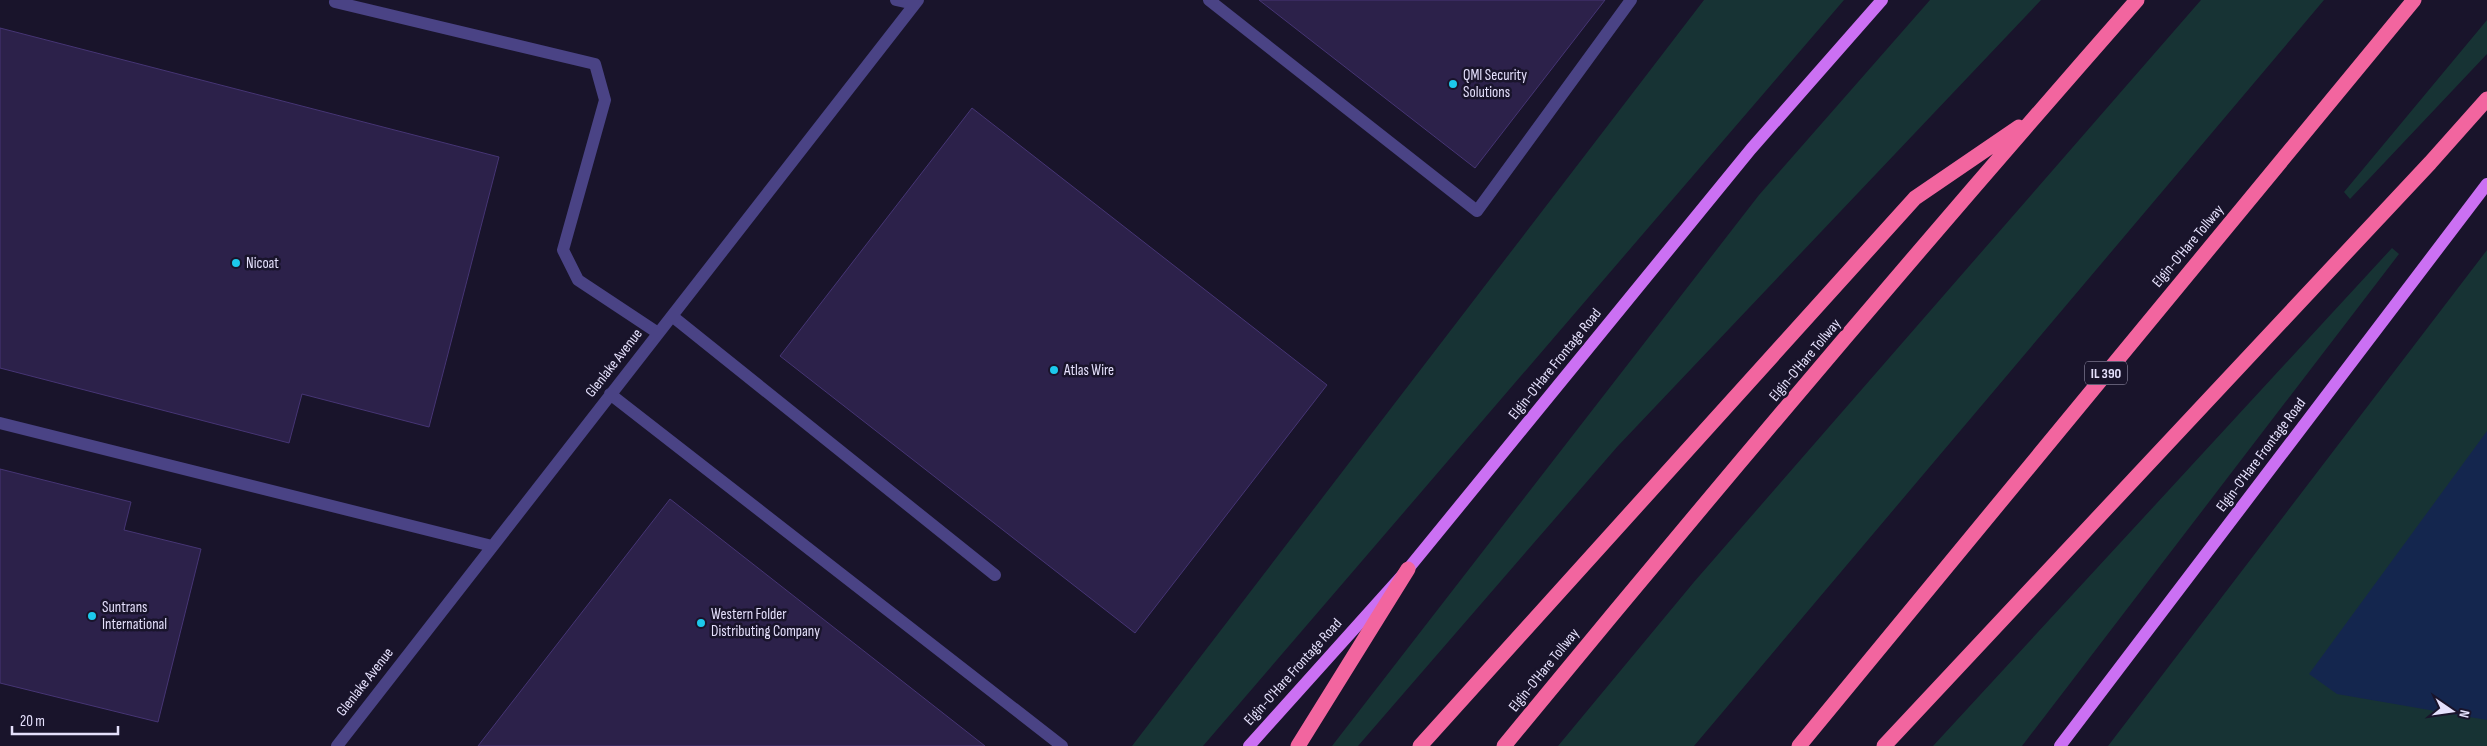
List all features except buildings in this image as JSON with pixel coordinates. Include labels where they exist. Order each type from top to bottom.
[{"type":"highway","name":"Elgin-O'Hare Tollway","points":[[1504,746],[1638,582],[2036,114],[2137,0]]},
{"type":"highway","name":"Elgin-O'Hare Tollway","points":[[1799,746],[2414,0]]},
{"type":"highway","points":[[1884,746],[2430,163],[2487,98]]},
{"type":"highway","points":[[1420,746],[1915,198],[2036,114]]},
{"type":"highway","points":[[1298,746],[1408,569]]},
{"type":"main road","name":"Elgin-O'Hare Frontage Road","points":[[1249,746],[1408,569],[1751,150],[1882,0]]},
{"type":"main road","name":"Elgin-O'Hare Frontage Road","points":[[2060,746],[2487,184]]},
{"type":"street","points":[[896,0],[916,2]]},
{"type":"street","points":[[1209,0],[1477,211],[1631,0]]},
{"type":"street","points":[[333,1],[595,64],[605,100],[563,250],[578,280],[658,332]]},
{"type":"street","name":"Glenlake Avenue","points":[[337,746],[916,2]]},
{"type":"street","points":[[672,316],[995,575]]},
{"type":"street","points":[[610,394],[1062,746]]},
{"type":"street","points":[[0,423],[492,546]]},
{"type":"green space","points":[[1704,0],[1844,0],[1203,746],[1132,746]]},
{"type":"green space","points":[[1930,0],[2041,0],[1617,447],[1358,746],[1332,746],[1759,195]]},
{"type":"green space","points":[[2201,0],[2324,0],[1694,746],[1558,746],[1694,582]]},
{"type":"green space","points":[[2487,20],[2487,54],[2350,199],[2344,192]]},
{"type":"green space","points":[[2392,248],[2399,254],[2022,746],[1933,746]]},
{"type":"green space","points":[[2487,250],[2487,746],[2108,746]]},
{"type":"water","points":[[2487,431],[2487,720],[2337,694],[2309,674]]},
{"type":"place","name":"QMI Security Solutions","points":[[1453,84]]},
{"type":"place","name":"Nicoat","points":[[236,263]]},
{"type":"place","name":"Atlas Wire","points":[[1054,370]]},
{"type":"place","name":"Suntrans International","points":[[92,616]]},
{"type":"place","name":"Western Folder Distributing Company","points":[[701,623]]}]
